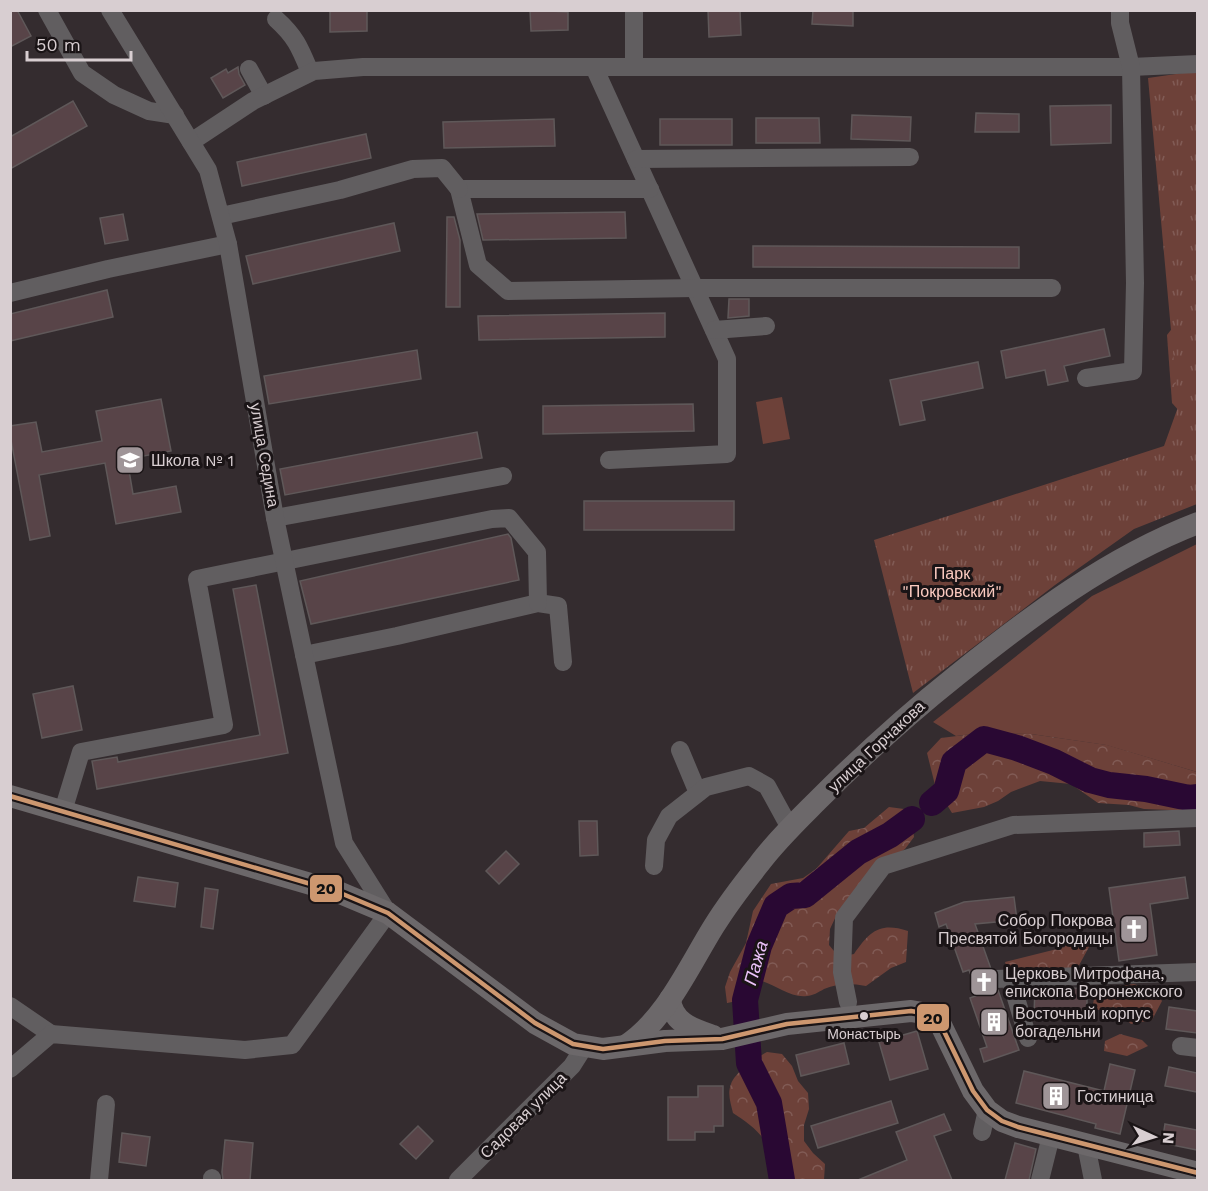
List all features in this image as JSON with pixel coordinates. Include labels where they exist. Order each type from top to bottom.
[{"type":"main road","name":"улица Горчакова","points":[[626,1046],[644,1033],[670,999],[737,891],[790,828],[893,728],[1002,640],[1096,572],[1139,548],[1197,523]]},
{"type":"main road","points":[[10,796],[338,892],[388,913],[536,1023],[558,1037],[584,1047],[603,1049],[665,1041],[722,1039],[781,1025],[911,1011],[928,1014],[940,1023],[973,1091],[987,1110],[1002,1121],[1055,1144],[1086,1145],[1197,1173]]},
{"type":"main road","points":[[670,999],[671,1006],[679,1020],[699,1032],[722,1039]]},
{"type":"street","points":[[47,10],[82,73],[114,95],[149,111],[175,115]]},
{"type":"street","name":"улица Седина","points":[[110,10],[208,170],[228,244],[284,561],[344,843],[388,913]]},
{"type":"street","points":[[634,10],[634,67]]},
{"type":"street","points":[[1086,378],[1133,370],[1135,282],[1131,67],[1120,22],[1120,10]]},
{"type":"street","points":[[276,19],[295,38],[310,72]]},
{"type":"street","points":[[191,142],[264,96],[310,72],[363,67],[1131,67],[1197,64]]},
{"type":"street","points":[[594,67],[727,359],[727,454],[609,460]]},
{"type":"street","points":[[249,69],[264,96]]},
{"type":"street","points":[[636,159],[910,157]]},
{"type":"street","points":[[221,216],[340,190],[413,170],[442,168],[459,189],[478,265],[508,291],[695,288],[1052,288]]},
{"type":"street","points":[[459,189],[650,189]]},
{"type":"street","points":[[10,293],[108,269],[228,244]]},
{"type":"street","points":[[714,330],[766,326]]},
{"type":"street","points":[[276,518],[503,476]]},
{"type":"street","points":[[63,811],[81,752],[224,725],[196,579],[492,519],[509,518],[537,552],[538,603]]},
{"type":"street","points":[[304,655],[538,603],[558,606],[563,662]]},
{"type":"street","points":[[680,750],[698,793]]},
{"type":"street","points":[[654,866],[656,840],[669,816],[706,787],[750,776],[767,786],[790,828]]},
{"type":"street","points":[[848,1002],[843,972],[844,918],[883,866],[1013,825],[1197,818]]},
{"type":"street","points":[[10,1006],[51,1034],[246,1050],[292,1045],[388,913]]},
{"type":"street","points":[[1028,1038],[1002,978],[1095,977],[1197,972]]},
{"type":"street","points":[[10,1069],[51,1034]]},
{"type":"street","name":"Садовая улица","points":[[458,1180],[572,1066],[584,1047]]},
{"type":"street","points":[[99,1180],[106,1104]]},
{"type":"street","points":[[982,1132],[987,1110]]},
{"type":"street","points":[[1040,1180],[1055,1144]]},
{"type":"street","points":[[1086,1145],[1093,1180]]},
{"type":"green space","name":"Парк \"Покровский\"","points":[[1197,71],[1197,504],[1134,529],[1055,585],[913,693],[874,540],[1164,446],[1178,407],[1148,78]]},
{"type":"green space","points":[[1177,322],[1190,423],[1172,403],[1167,335]]},
{"type":"green space","points":[[782,397],[790,439],[763,444],[756,402]]},
{"type":"green space","points":[[1197,544],[1197,772],[1106,745],[1031,734],[981,733],[956,736],[933,722],[1092,596]]},
{"type":"green space","points":[[981,733],[1031,734],[1107,745],[1197,772],[1197,811],[1144,809],[1129,805],[1098,803],[1071,784],[1040,781],[1011,792],[984,807],[952,813],[935,785],[927,753],[941,738]]},
{"type":"green space","points":[[889,807],[904,809],[912,822],[914,837],[905,849],[837,914],[830,929],[829,945],[839,957],[854,954],[865,939],[876,930],[898,928],[908,931],[906,962],[891,968],[866,986],[840,985],[801,996],[762,981],[737,1001],[727,1003],[725,987],[730,972],[746,943],[753,911],[771,884],[803,878],[816,869],[849,831],[864,828]]},
{"type":"green space","points":[[1095,936],[1077,969],[1008,971],[1005,962],[1065,947],[1063,937]]},
{"type":"green space","points":[[1134,984],[1156,992],[1162,1001],[1152,1020],[1131,1024],[1119,1013],[1092,1009],[1096,989]]},
{"type":"green space","points":[[1120,1034],[1142,1040],[1148,1046],[1127,1056],[1104,1051],[1105,1041]]},
{"type":"green space","points":[[767,1052],[782,1054],[808,1093],[809,1109],[804,1125],[804,1141],[825,1164],[824,1180],[771,1180],[772,1163],[768,1146],[753,1127],[733,1113],[729,1091],[733,1079],[746,1066]]},
{"type":"building","points":[[10,10],[17,10],[31,36],[10,47]]},
{"type":"building","points":[[330,10],[367,10],[367,31],[330,32]]},
{"type":"building","points":[[530,10],[568,12],[568,30],[531,31]]},
{"type":"building","points":[[708,10],[740,10],[741,35],[709,37]]},
{"type":"building","points":[[813,10],[853,10],[853,26],[812,24]]},
{"type":"building","points":[[238,67],[245,85],[223,98],[211,78],[226,69],[228,73]]},
{"type":"building","points":[[73,101],[87,126],[10,169],[10,137]]},
{"type":"building","points":[[1111,105],[1111,143],[1051,145],[1050,106]]},
{"type":"building","points":[[976,113],[1019,114],[1019,132],[975,132]]},
{"type":"building","points":[[852,115],[911,117],[910,141],[851,139]]},
{"type":"building","points":[[756,118],[819,118],[820,143],[756,143]]},
{"type":"building","points":[[554,119],[555,146],[444,148],[443,122]]},
{"type":"building","points":[[660,119],[732,119],[732,145],[660,145]]},
{"type":"building","points":[[366,134],[371,158],[242,186],[237,162]]},
{"type":"building","points":[[625,212],[626,238],[483,240],[477,214]]},
{"type":"building","points":[[123,214],[128,240],[105,244],[100,218]]},
{"type":"building","points":[[447,217],[454,217],[460,240],[460,307],[446,307]]},
{"type":"building","points":[[394,223],[400,251],[253,284],[246,256]]},
{"type":"building","points":[[753,246],[1019,247],[1019,268],[753,267]]},
{"type":"building","points":[[107,290],[113,317],[10,341],[10,314]]},
{"type":"building","points":[[729,299],[749,299],[749,316],[728,318]]},
{"type":"building","points":[[665,313],[665,337],[479,340],[478,316]]},
{"type":"building","points":[[1104,329],[1110,356],[1064,366],[1068,381],[1048,385],[1045,370],[1006,378],[1001,351]]},
{"type":"building","points":[[417,350],[421,379],[269,404],[264,376]]},
{"type":"building","points":[[978,362],[983,388],[921,401],[925,420],[900,425],[890,380]]},
{"type":"building","points":[[161,399],[171,451],[127,459],[133,494],[176,486],[181,512],[116,524],[105,463],[39,475],[50,536],[30,540],[10,426],[36,422],[42,452],[102,441],[96,411]]},
{"type":"building","points":[[693,404],[694,431],[543,434],[543,406]]},
{"type":"building","points":[[477,432],[482,458],[285,495],[280,469]]},
{"type":"building","points":[[584,501],[734,501],[734,530],[584,530]]},
{"type":"building","points":[[508,534],[511,538],[519,580],[311,624],[300,581]]},
{"type":"building","points":[[256,585],[288,753],[97,789],[92,761],[117,757],[118,762],[260,735],[233,589]]},
{"type":"building","points":[[73,686],[82,730],[42,738],[33,694]]},
{"type":"building","points":[[579,821],[597,821],[598,855],[580,856]]},
{"type":"building","points":[[1179,831],[1180,845],[1144,847],[1144,833]]},
{"type":"building","points":[[506,851],[519,864],[499,884],[486,871]]},
{"type":"building","points":[[138,877],[178,883],[175,907],[134,901]]},
{"type":"building","name":"Собор Покрова Пресвятой Богородицы","points":[[1185,877],[1188,898],[1150,904],[1157,955],[1119,961],[1109,888]]},
{"type":"building","points":[[205,888],[218,890],[213,929],[201,927]]},
{"type":"building","points":[[1014,897],[1017,920],[975,924],[991,969],[984,974],[984,984],[989,989],[998,990],[1019,1050],[984,1062],[980,1049],[987,1047],[970,998],[978,995],[969,970],[963,972],[946,924],[939,927],[935,913],[964,902]]},
{"type":"building","points":[[1087,988],[1087,1014],[1034,1014],[1035,989]]},
{"type":"building","points":[[1169,1007],[1197,1011],[1197,1033],[1166,1029]]},
{"type":"building","points":[[917,1031],[928,1069],[890,1080],[879,1042]]},
{"type":"building","points":[[844,1043],[849,1064],[801,1076],[796,1055]]},
{"type":"building","points":[[1110,1064],[1135,1070],[1120,1134],[1095,1128],[1096,1124],[1016,1103],[1024,1071],[1104,1091]]},
{"type":"building","points":[[1169,1067],[1197,1073],[1197,1092],[1165,1086]]},
{"type":"building","points":[[698,1086],[723,1086],[723,1126],[714,1126],[714,1132],[695,1132],[695,1140],[668,1140],[668,1097],[698,1097]]},
{"type":"building","points":[[891,1101],[898,1123],[818,1148],[811,1126]]},
{"type":"building","points":[[944,1114],[951,1130],[934,1136],[952,1180],[858,1180],[907,1160],[896,1132]]},
{"type":"building","points":[[1165,1124],[1197,1130],[1197,1150],[1162,1143]]},
{"type":"building","points":[[418,1126],[433,1141],[416,1159],[400,1144]]},
{"type":"building","points":[[122,1133],[150,1137],[146,1166],[119,1162]]},
{"type":"building","points":[[225,1140],[253,1143],[250,1180],[223,1180]]},
{"type":"building","points":[[1015,1143],[1036,1149],[1029,1180],[1005,1180]]},
{"type":"waterway","name":"Пажа","points":[[932,803],[946,791],[954,762],[984,739],[1054,762],[1090,780],[1189,798],[1198,797]]},
{"type":"waterway","name":"Пажа","points":[[782,1180],[769,1103],[749,1063],[745,1000],[759,946],[776,906],[791,896],[805,895],[858,852],[890,835],[912,819]]},
{"type":"transit line","name":"20","points":[[10,796],[338,892],[388,913],[535,1023],[573,1044],[603,1049],[665,1041],[722,1039],[787,1024],[911,1011],[928,1014],[940,1023],[973,1091],[987,1110],[1002,1121],[1198,1173]]},
{"type":"place","name":"Школа № 1","points":[[130,460]]},
{"type":"place","name":"Собор Покрова Пресвятой Богородицы","points":[[1134,929]]},
{"type":"place","name":"Церковь Митрофана, епископа Воронежского","points":[[984,982]]},
{"type":"place","name":"Монастырь","points":[[864,1016]]},
{"type":"place","name":"Восточный корпус богадельни","points":[[994,1022]]},
{"type":"place","name":"Гостиница","points":[[1056,1096]]}]
